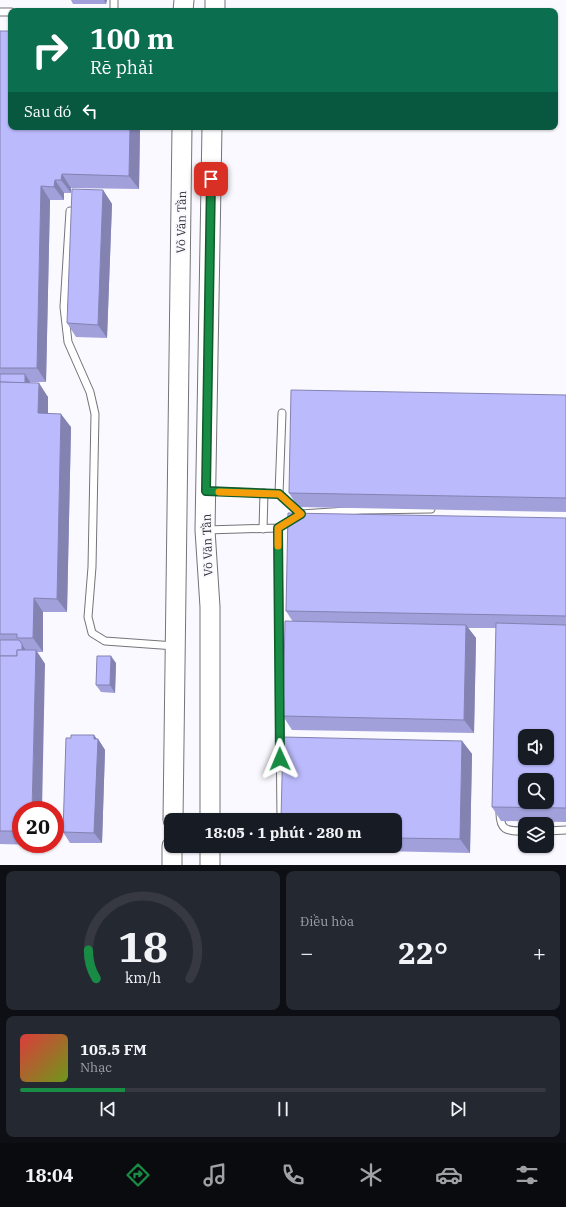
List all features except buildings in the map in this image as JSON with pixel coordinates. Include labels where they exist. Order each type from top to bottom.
[{"type":"street","name":"Võ Văn Tần","points":[[173,813],[182,130]]},
{"type":"street","name":"Võ Văn Tần","points":[[210,813],[210,607],[205,530],[212,130]]},
{"type":"street","points":[[172,853],[172,865]]},
{"type":"street","points":[[210,853],[210,865]]},
{"type":"lane","points":[[70,211],[64,308],[68,342],[90,392],[96,414],[92,567],[88,617],[92,633],[105,641],[175,646]]},
{"type":"lane","points":[[279,494],[282,413]]},
{"type":"lane","points":[[206,491],[279,494],[301,514]]},
{"type":"lane","points":[[263,529],[264,493]]},
{"type":"lane","points":[[205,530],[278,528],[301,514],[362,510],[433,508]]},
{"type":"lane","points":[[278,528],[281,813]]},
{"type":"lane","points":[[500,801],[501,825],[507,830],[518,831]]},
{"type":"lane","points":[[554,831],[566,830]]},
{"type":"slow traffic","points":[[219,492],[279,494],[301,514],[278,528],[278,546]]},
{"type":"route","points":[[211,179],[206,491],[279,494],[301,514],[278,528],[280,759]]}]
